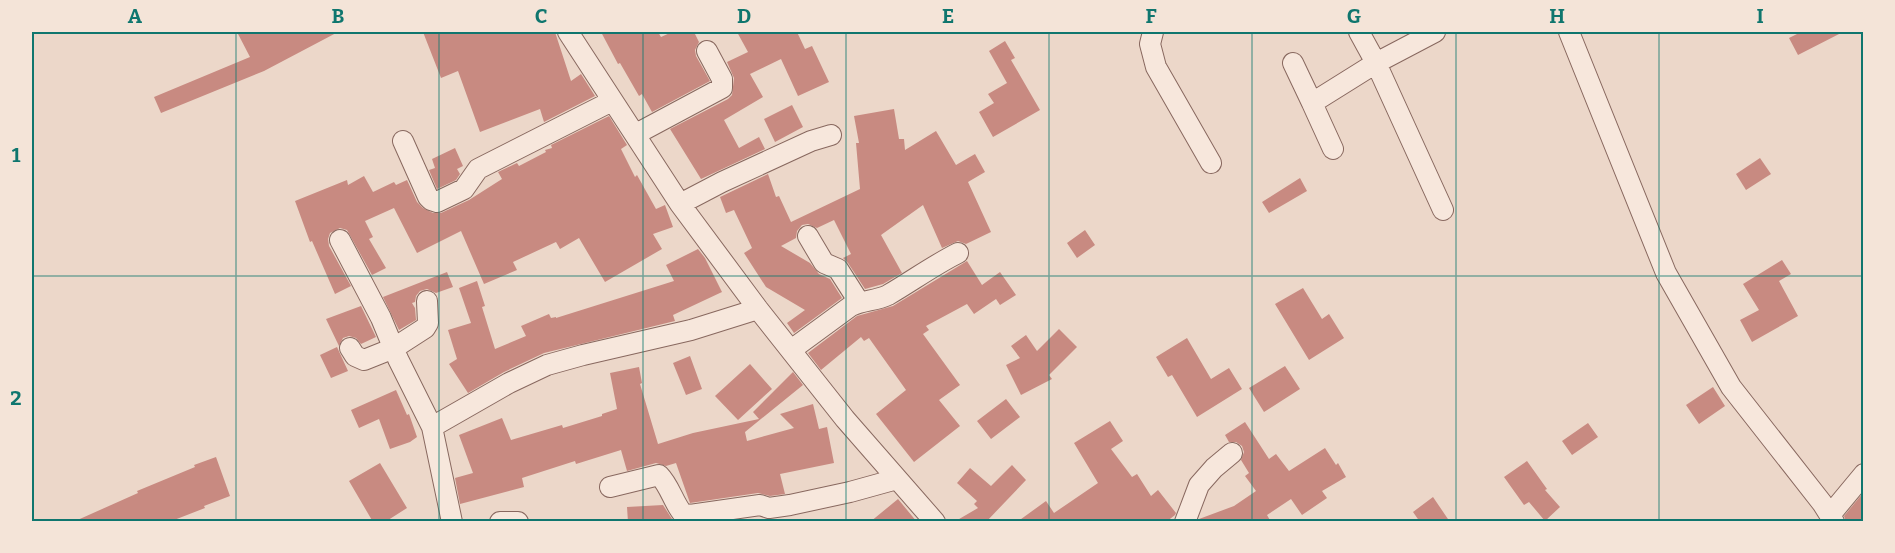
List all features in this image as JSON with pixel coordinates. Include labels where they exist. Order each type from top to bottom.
[{"type":"street","points":[[568,32],[680,204],[758,309],[845,419],[935,522]]},
{"type":"street","points":[[1153,32],[1150,44],[1156,67],[1211,163]]},
{"type":"street","points":[[1359,32],[1376,63],[1443,210]]},
{"type":"street","points":[[1312,103],[1376,63],[1435,32]]},
{"type":"street","points":[[1569,32],[1666,273],[1731,387],[1832,518],[1863,474]]},
{"type":"street","points":[[636,134],[722,88],[722,79],[707,51]]},
{"type":"street","points":[[1293,63],[1333,149]]},
{"type":"street","points":[[403,141],[428,197],[437,202],[464,189],[478,169],[612,101]]},
{"type":"street","points":[[680,204],[811,141],[831,135]]},
{"type":"street","points":[[808,236],[824,263],[838,269],[859,302]]},
{"type":"street","points":[[340,240],[381,318],[432,427],[446,520]]},
{"type":"street","points":[[791,350],[859,302],[886,296],[958,253]]},
{"type":"street","points":[[350,348],[355,356],[364,360],[394,348],[425,328],[428,323],[427,301]]},
{"type":"street","points":[[432,427],[509,383],[547,365],[691,330],[758,309]]},
{"type":"street","points":[[1185,522],[1199,485],[1232,453]]},
{"type":"street","points":[[610,487],[659,475],[665,481],[678,508],[683,514],[693,518],[760,505],[769,508],[790,505],[897,479]]},
{"type":"street","points":[[500,522],[518,522]]},
{"type":"building","points":[[237,32],[338,32],[264,71],[161,113],[154,97],[250,57]]},
{"type":"building","points":[[423,32],[555,32],[571,81],[581,74],[595,96],[544,122],[540,109],[480,132],[458,71],[441,78]]},
{"type":"building","points":[[601,32],[658,32],[661,37],[672,32],[694,32],[699,42],[695,50],[696,56],[710,81],[652,112],[642,94],[639,96],[620,63],[618,64]]},
{"type":"building","points":[[737,32],[797,32],[805,49],[812,46],[829,82],[798,96],[781,59],[750,74],[763,97],[724,120],[739,148],[759,137],[765,149],[701,179],[670,129],[732,95],[734,78],[727,62],[748,52]]},
{"type":"building","points":[[1801,32],[1843,32],[1798,55],[1789,38]]},
{"type":"building","points":[[1005,41],[1015,58],[1011,60],[1040,110],[993,137],[979,112],[994,103],[988,94],[1007,83],[989,51]]},
{"type":"building","points":[[792,105],[803,127],[775,142],[764,119]]},
{"type":"building","points":[[894,109],[899,139],[904,139],[905,150],[936,131],[956,165],[975,154],[985,172],[968,182],[991,232],[966,244],[958,241],[942,248],[923,205],[881,235],[902,273],[883,284],[865,289],[843,258],[851,254],[834,220],[817,228],[808,224],[802,225],[797,231],[796,238],[781,246],[810,263],[819,274],[830,279],[842,298],[794,333],[787,323],[805,310],[766,287],[744,253],[752,248],[734,210],[726,213],[720,197],[768,174],[776,197],[779,196],[791,222],[860,189],[856,143],[859,143],[854,116]]},
{"type":"building","points":[[609,116],[627,145],[621,149],[635,177],[637,175],[656,209],[665,205],[673,227],[653,234],[662,249],[605,282],[579,238],[560,249],[556,242],[513,262],[517,270],[484,284],[461,231],[417,253],[394,208],[365,221],[373,237],[369,239],[386,268],[372,275],[347,230],[340,228],[330,233],[329,246],[351,286],[335,294],[312,241],[310,242],[295,201],[347,180],[348,185],[364,176],[373,192],[394,182],[396,185],[407,180],[417,202],[423,208],[433,213],[441,213],[469,200],[502,179],[498,172],[517,163],[519,166],[546,152],[545,150],[552,148],[551,145]]},
{"type":"building","points":[[455,148],[463,166],[457,169],[460,174],[456,180],[437,189],[429,170],[435,168],[432,159]]},
{"type":"building","points":[[1760,158],[1771,174],[1746,190],[1736,174]]},
{"type":"building","points":[[1300,178],[1307,191],[1269,213],[1262,202]]},
{"type":"building","points":[[1085,230],[1095,245],[1077,258],[1067,243]]},
{"type":"building","points":[[698,249],[722,292],[673,315],[675,321],[544,353],[504,372],[468,393],[449,364],[457,359],[448,330],[471,323],[459,288],[477,281],[485,306],[482,307],[495,349],[526,336],[521,326],[549,314],[551,318],[556,318],[674,281],[666,265]]},
{"type":"building","points":[[1782,260],[1791,274],[1779,281],[1798,316],[1752,342],[1740,320],[1759,310],[1743,284]]},
{"type":"building","points":[[967,261],[982,285],[1000,272],[1016,295],[1000,305],[996,299],[974,314],[967,304],[926,326],[929,330],[923,334],[960,385],[939,400],[960,426],[914,462],[876,414],[906,390],[869,338],[864,341],[861,337],[821,370],[808,353],[857,316],[893,306]]},
{"type":"building","points":[[447,272],[453,287],[436,293],[427,289],[420,291],[415,302],[412,303],[416,320],[399,330],[383,297]]},
{"type":"building","points":[[1303,288],[1322,319],[1329,314],[1344,338],[1309,360],[1275,304]]},
{"type":"building","points":[[361,306],[376,337],[361,344],[356,338],[349,336],[343,338],[339,346],[326,319]]},
{"type":"building","points":[[1059,329],[1077,347],[1049,375],[1052,379],[1021,395],[1006,365],[1020,358],[1011,346],[1026,335],[1037,351]]},
{"type":"building","points":[[1187,338],[1211,379],[1229,368],[1242,389],[1197,417],[1172,375],[1168,377],[1156,357]]},
{"type":"building","points":[[337,347],[348,371],[331,378],[320,355]]},
{"type":"building","points":[[690,356],[702,389],[686,395],[673,363]]},
{"type":"building","points":[[750,364],[772,389],[738,420],[715,396]]},
{"type":"building","points":[[1285,366],[1300,389],[1264,412],[1249,388]]},
{"type":"building","points":[[639,367],[642,383],[640,384],[658,444],[693,433],[759,419],[753,412],[793,372],[803,385],[745,432],[747,441],[794,428],[780,414],[813,404],[819,429],[827,427],[834,463],[780,474],[785,494],[770,496],[758,493],[690,503],[676,463],[666,466],[656,463],[627,471],[621,450],[576,464],[575,461],[522,478],[524,487],[460,504],[455,478],[473,473],[459,435],[502,418],[511,440],[602,416],[602,414],[617,409],[610,373]]},
{"type":"building","points":[[1713,387],[1725,406],[1699,424],[1686,405]]},
{"type":"building","points":[[396,390],[407,415],[409,414],[417,437],[390,449],[379,419],[359,428],[351,410]]},
{"type":"building","points":[[1006,399],[1020,417],[991,439],[977,421]]},
{"type":"building","points":[[1110,421],[1123,441],[1111,449],[1132,477],[1137,474],[1151,496],[1158,490],[1176,513],[1175,515],[1166,522],[1017,522],[1046,501],[1054,513],[1098,483],[1074,443]]},
{"type":"building","points":[[1245,422],[1269,459],[1276,454],[1289,471],[1325,448],[1346,477],[1322,491],[1327,498],[1302,515],[1291,499],[1267,515],[1271,522],[1198,522],[1199,519],[1234,506],[1256,491],[1245,476],[1249,473],[1241,460],[1244,452],[1242,446],[1236,442],[1229,442],[1225,435]]},
{"type":"building","points":[[1588,423],[1598,437],[1572,455],[1562,441]]},
{"type":"building","points":[[216,457],[230,496],[204,506],[205,508],[169,522],[73,522],[138,493],[137,491],[195,467],[194,465]]},
{"type":"building","points":[[1527,461],[1547,489],[1545,490],[1560,507],[1545,521],[1529,502],[1524,505],[1504,477]]},
{"type":"building","points":[[380,463],[407,508],[385,522],[373,522],[349,481]]},
{"type":"building","points":[[1012,465],[1026,480],[986,522],[954,522],[978,508],[974,504],[977,501],[957,483],[970,468],[991,486]]},
{"type":"building","points":[[1863,493],[1863,517],[1857,522],[1846,522],[1844,516]]},
{"type":"building","points":[[1433,497],[1450,522],[1420,522],[1413,512]]},
{"type":"building","points":[[898,499],[917,522],[870,522]]},
{"type":"building","points":[[663,505],[674,522],[628,522],[627,507]]}]
